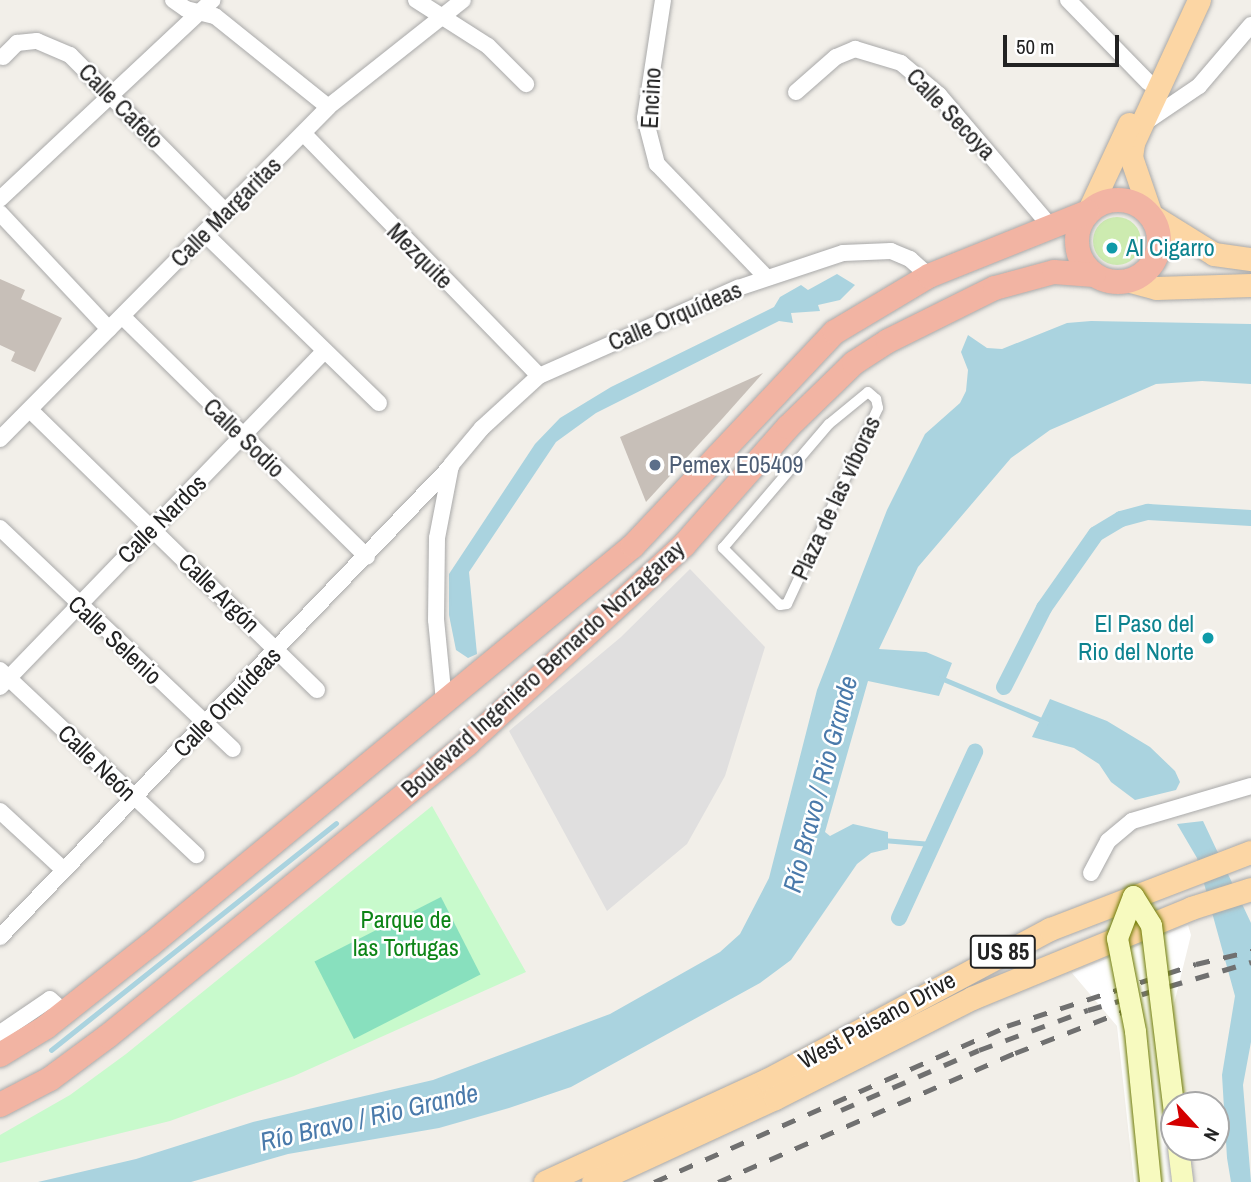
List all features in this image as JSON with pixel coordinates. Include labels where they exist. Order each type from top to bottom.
[{"type":"highway","points":[[1113,200],[1127,200],[1151,215],[1160,240],[1152,265],[1130,281],[1105,281],[1094,275],[1076,245],[1088,212],[1113,200]]},
{"type":"highway","name":"Boulevard Ingeniero Bernardo Norzagaray","points":[[0,1055],[57,1006],[444,701],[633,546],[835,332],[929,276],[1088,212]]},
{"type":"highway","name":"Boulevard Ingeniero Bernardo Norzagaray","points":[[0,1105],[50,1079],[108,1036],[468,743],[635,594],[827,385],[888,341],[995,288],[1054,272],[1094,275]]},
{"type":"highway","points":[[711,463],[735,487]]},
{"type":"main road","points":[[1185,0],[1148,82],[1130,153],[1151,215],[1214,254],[1251,259]]},
{"type":"main road","points":[[1088,212],[1199,0]]},
{"type":"main road","points":[[1130,281],[1156,288],[1251,285]]},
{"type":"main road","name":"West Paisano Drive","points":[[593,1182],[771,1089],[992,957],[1133,896],[1251,852]]},
{"type":"main road","name":"West Paisano Drive","points":[[545,1182],[771,1089],[972,998],[1117,938],[1251,888]]},
{"type":"main road","points":[[1133,896],[1151,925],[1171,1091]]},
{"type":"main road","points":[[1133,896],[1117,938],[1135,1031],[1150,1182]]},
{"type":"main road","points":[[1180,1161],[1182,1182]]},
{"type":"street","points":[[173,0],[207,6],[215,16],[328,107]]},
{"type":"street","points":[[416,0],[488,46],[526,83]]},
{"type":"street","name":"Calle Margaritas","points":[[0,439],[328,107],[463,0]]},
{"type":"street","name":"Encino","points":[[663,0],[645,118],[657,164],[677,188],[766,277]]},
{"type":"street","points":[[1068,0],[1148,82]]},
{"type":"street","points":[[0,199],[207,6]]},
{"type":"street","points":[[1136,124],[1199,86],[1251,25]]},
{"type":"street","name":"Calle Cafeto","points":[[3,57],[17,43],[28,41],[55,46],[70,55],[226,212]]},
{"type":"street","name":"Calle Secoya","points":[[796,92],[836,57],[855,49],[901,63],[939,95],[1051,227]]},
{"type":"street","name":"Mezquite","points":[[304,134],[539,376]]},
{"type":"street","points":[[0,213],[109,329]]},
{"type":"street","points":[[204,233],[323,352],[379,403]]},
{"type":"street","name":"Calle Orquídeas","points":[[0,937],[367,557],[452,466],[482,428],[539,376],[766,277],[843,253],[891,251],[910,259],[929,276]]},
{"type":"street","name":"Calle Sodio","points":[[122,317],[242,438],[367,557]]},
{"type":"street","name":"Calle Nardos","points":[[3,678],[153,529],[323,352]]},
{"type":"street","name":"Plaza de las víboras","points":[[868,392],[876,399],[878,408],[782,606],[723,548],[830,424],[868,392]]},
{"type":"street","name":"Calle Argón","points":[[30,410],[317,690]]},
{"type":"street","name":"Calle Orquídeas","points":[[444,701],[436,620],[438,538],[452,466]]},
{"type":"street","name":"Calle Selenio","points":[[0,528],[77,604],[233,749]]},
{"type":"street","name":"Calle Neón","points":[[3,678],[196,855]]},
{"type":"street","points":[[1091,873],[1108,841],[1132,821],[1251,786]]},
{"type":"street","points":[[0,811],[64,870]]},
{"type":"street","points":[[0,1033],[57,1006]]},
{"type":"shaded area","points":[[690,569],[765,647],[725,776],[687,844],[607,911],[509,731],[621,637]]},
{"type":"green space","points":[[1117,217],[1126,218],[1134,224],[1140,232],[1140,250],[1134,258],[1126,264],[1117,265],[1108,264],[1100,258],[1094,250],[1093,241],[1094,232],[1100,224],[1108,218]]},
{"type":"green space","name":"Parque de las Tortugas","points":[[432,806],[526,972],[294,1076],[170,1121],[0,1163],[0,1135],[70,1095],[126,1054]]},
{"type":"green space","points":[[441,897],[480,975],[354,1039],[314,961]]},
{"type":"water","points":[[837,274],[855,285],[840,300],[818,305],[820,311],[791,313],[793,323],[779,321],[596,413],[556,442],[469,572],[477,654],[468,658],[456,650],[449,615],[449,574],[535,444],[560,418],[611,387],[774,307],[780,297],[801,285],[808,290]]},
{"type":"water","name":"Río Bravo / Rio Grande","points":[[1091,321],[1251,324],[1251,384],[1202,381],[1156,384],[1050,430],[1011,458],[918,567],[879,649],[926,652],[952,663],[939,696],[868,681],[825,832],[830,836],[853,824],[888,832],[888,849],[871,853],[857,864],[791,960],[760,983],[571,1087],[509,1108],[439,1128],[288,1154],[191,1182],[38,1182],[136,1159],[253,1122],[433,1080],[610,1014],[720,952],[740,934],[769,878],[817,690],[887,510],[925,434],[960,403],[966,391],[968,370],[961,352],[968,335],[987,348],[1002,349],[1067,323]]},
{"type":"water","points":[[1050,699],[1107,721],[1150,747],[1175,771],[1180,782],[1176,790],[1135,800],[1111,782],[1099,764],[1074,748],[1032,737]]},
{"type":"water","points":[[1203,821],[1251,923],[1251,1042],[1243,1085],[1251,1182],[1231,1182],[1228,1161],[1230,1161],[1230,1091],[1223,1091],[1222,1075],[1235,996],[1197,858],[1177,824]]},
{"type":"pier","points":[[1188,925],[1191,935],[1172,1012],[1173,1091],[1160,1091],[1160,1161],[1191,1161],[1193,1182],[1134,1182],[1117,1026],[1072,973]]},
{"type":"building","points":[[0,279],[25,290],[21,299],[62,318],[35,372],[11,361],[15,352],[0,345]]},
{"type":"building","name":"Pemex E05409","points":[[763,373],[722,419],[646,502],[620,437]]},
{"type":"waterway","points":[[1004,687],[1044,608],[1096,534],[1121,519],[1148,512],[1251,518]]},
{"type":"waterway","points":[[941,678],[1046,722]]},
{"type":"waterway","points":[[899,918],[975,752]]},
{"type":"waterway","points":[[51,1050],[336,823]]},
{"type":"waterway","points":[[883,840],[931,844]]},
{"type":"railway","points":[[654,1182],[1007,1026],[1196,964],[1251,951]]},
{"type":"railway","points":[[841,1110],[979,1050],[1088,1010],[1251,962]]},
{"type":"railway","points":[[718,1182],[1015,1053],[1134,1007]]},
{"type":"place","name":"Al Cigarro","points":[[1112,248]]},
{"type":"place","name":"Pemex E05409","points":[[655,465]]},
{"type":"place","name":"El Paso del Rio del Norte","points":[[1208,638]]}]
